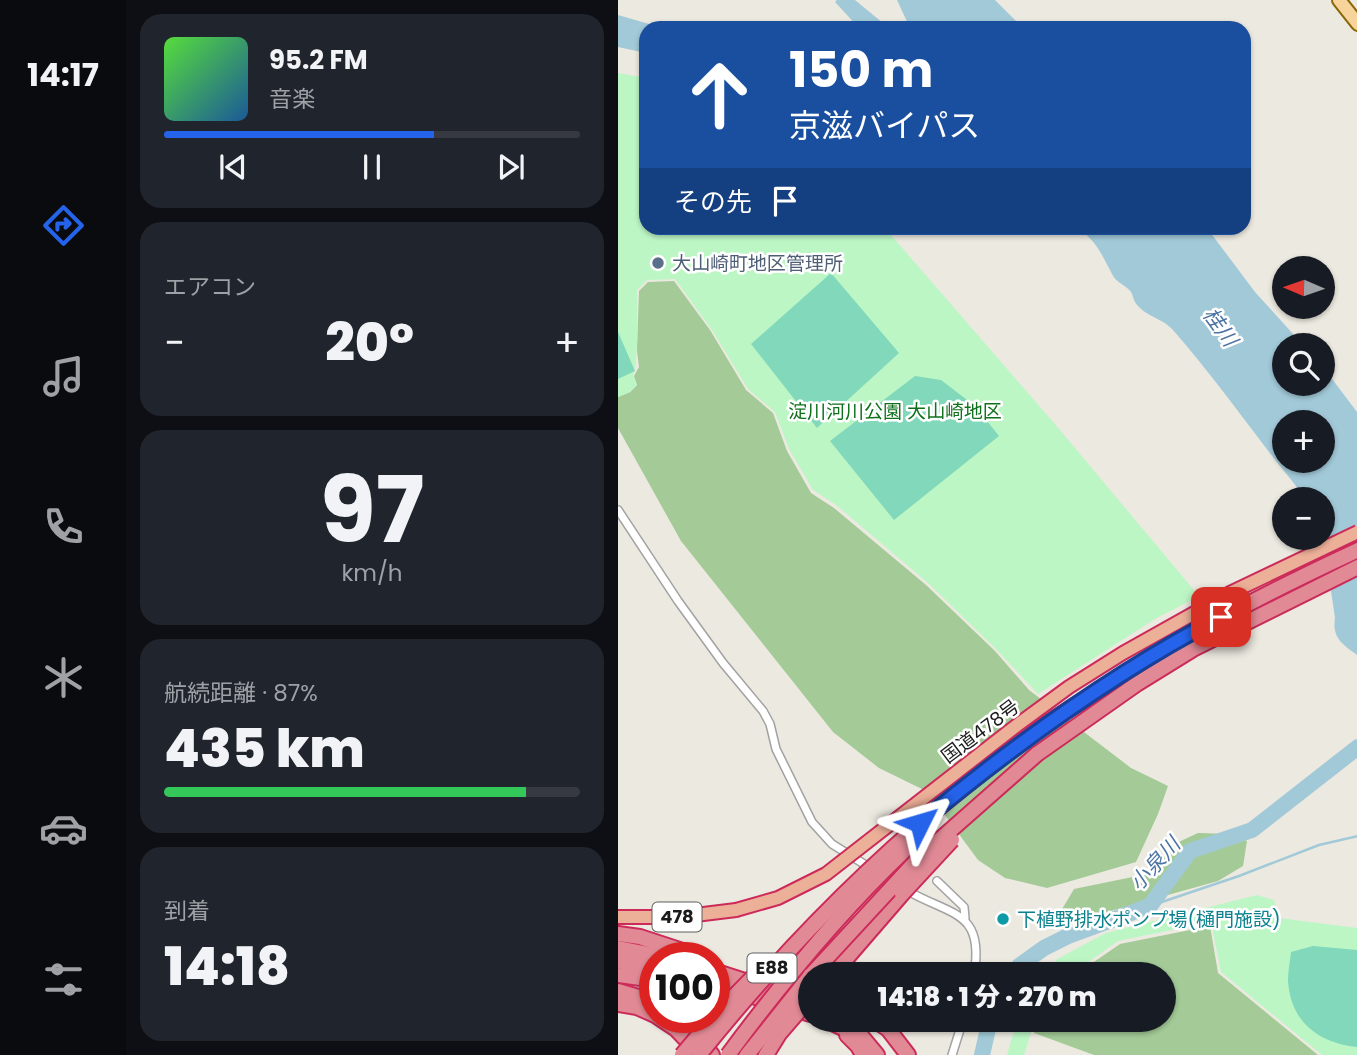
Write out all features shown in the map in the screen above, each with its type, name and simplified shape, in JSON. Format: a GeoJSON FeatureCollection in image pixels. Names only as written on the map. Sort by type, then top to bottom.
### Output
{"type":"FeatureCollection","features":[{"type":"Feature","properties":{"kind":"highway","name":"国道478号"},"geometry":{"type":"LineString","coordinates":[[618,917],[679,917],[736,910],[778,898],[826,874],[1069,687],[1123,653],[1230,593],[1357,532]]}},
{"type":"Feature","properties":{"kind":"highway","name":"E88"},"geometry":{"type":"LineString","coordinates":[[699,1055],[754,987],[885,855],[959,791],[1045,724],[1185,636],[1300,576],[1357,550]]}},
{"type":"Feature","properties":{"kind":"highway","name":"E88"},"geometry":{"type":"LineString","coordinates":[[823,962],[919,858],[1037,754],[1138,683],[1193,649],[1357,567]]}},
{"type":"Feature","properties":{"kind":"highway","name":"E88"},"geometry":{"type":"LineString","coordinates":[[728,1055],[813,946],[895,859],[972,788],[1086,699]]}},
{"type":"Feature","properties":{"kind":"highway"},"geometry":{"type":"LineString","coordinates":[[843,962],[944,848],[1037,754]]}},
{"type":"Feature","properties":{"kind":"highway"},"geometry":{"type":"LineString","coordinates":[[730,1000],[816,922]]}},
{"type":"Feature","properties":{"kind":"highway"},"geometry":{"type":"LineString","coordinates":[[618,934],[655,942]]}},
{"type":"Feature","properties":{"kind":"highway"},"geometry":{"type":"LineString","coordinates":[[618,948],[639,952]]}},
{"type":"Feature","properties":{"kind":"highway"},"geometry":{"type":"LineString","coordinates":[[618,961],[639,965]]}},
{"type":"Feature","properties":{"kind":"highway"},"geometry":{"type":"LineString","coordinates":[[730,969],[747,972],[798,993]]}},
{"type":"Feature","properties":{"kind":"highway"},"geometry":{"type":"LineString","coordinates":[[730,971],[798,994]]}},
{"type":"Feature","properties":{"kind":"highway"},"geometry":{"type":"LineString","coordinates":[[618,975],[639,978]]}},
{"type":"Feature","properties":{"kind":"highway"},"geometry":{"type":"LineString","coordinates":[[730,990],[798,1010]]}},
{"type":"Feature","properties":{"kind":"highway"},"geometry":{"type":"LineString","coordinates":[[618,991],[639,997]]}},
{"type":"Feature","properties":{"kind":"highway","name":"E88"},"geometry":{"type":"LineString","coordinates":[[747,1055],[798,991]]}},
{"type":"Feature","properties":{"kind":"highway"},"geometry":{"type":"LineString","coordinates":[[618,1004],[639,1008]]}},
{"type":"Feature","properties":{"kind":"highway"},"geometry":{"type":"LineString","coordinates":[[766,1055],[798,1012]]}},
{"type":"Feature","properties":{"kind":"highway"},"geometry":{"type":"LineString","coordinates":[[843,1032],[850,1037],[863,1055]]}},
{"type":"Feature","properties":{"kind":"highway"},"geometry":{"type":"LineString","coordinates":[[851,1032],[862,1037],[877,1055]]}},
{"type":"Feature","properties":{"kind":"highway"},"geometry":{"type":"LineString","coordinates":[[867,1032],[887,1055]]}},
{"type":"Feature","properties":{"kind":"highway"},"geometry":{"type":"LineString","coordinates":[[889,1032],[908,1055]]}},
{"type":"Feature","properties":{"kind":"highway"},"geometry":{"type":"LineString","coordinates":[[680,1033],[699,1055]]}},
{"type":"Feature","properties":{"kind":"highway"},"geometry":{"type":"LineString","coordinates":[[695,1033],[712,1055]]}},
{"type":"Feature","properties":{"kind":"highway"},"geometry":{"type":"LineString","coordinates":[[682,1055],[701,1033]]}},
{"type":"Feature","properties":{"kind":"main road"},"geometry":{"type":"LineString","coordinates":[[1339,0],[1357,24]]}},
{"type":"Feature","properties":{"kind":"street"},"geometry":{"type":"LineString","coordinates":[[618,510],[678,601],[763,711],[770,724],[776,749],[812,822],[827,839],[860,863],[903,888],[965,918],[972,928],[974,962]]}},
{"type":"Feature","properties":{"kind":"street"},"geometry":{"type":"LineString","coordinates":[[763,711],[771,716]]}},
{"type":"Feature","properties":{"kind":"street"},"geometry":{"type":"LineString","coordinates":[[937,881],[964,907],[965,918]]}},
{"type":"Feature","properties":{"kind":"street"},"geometry":{"type":"LineString","coordinates":[[952,1055],[959,1032]]}},
{"type":"Feature","properties":{"kind":"green space","name":"淀川河川公園 大山崎地区"},"geometry":{"type":"Polygon","coordinates":[[[618,73],[639,77],[639,235],[891,235],[1199,596],[1155,619],[1038,694],[928,583],[836,505],[813,490],[789,449],[775,412],[748,389],[712,330],[675,279],[647,280],[637,290],[637,348],[633,375],[637,385],[630,392],[618,397],[618,73]]]}},
{"type":"Feature","properties":{"kind":"green space"},"geometry":{"type":"Polygon","coordinates":[[[831,273],[899,353],[817,428],[751,344],[831,273]]]}},
{"type":"Feature","properties":{"kind":"green space"},"geometry":{"type":"Polygon","coordinates":[[[674,281],[710,330],[746,390],[773,413],[787,451],[811,493],[834,508],[926,585],[995,651],[1029,690],[1131,768],[1168,786],[1136,862],[1047,888],[1005,878],[978,860],[928,792],[879,768],[833,732],[681,541],[618,428],[618,397],[630,392],[637,385],[634,376],[639,367],[639,291],[648,282],[674,281]]]}},
{"type":"Feature","properties":{"kind":"green space"},"geometry":{"type":"Polygon","coordinates":[[[618,332],[635,371],[618,379],[618,332]]]}},
{"type":"Feature","properties":{"kind":"green space"},"geometry":{"type":"Polygon","coordinates":[[[915,376],[941,380],[975,406],[999,436],[894,520],[830,441],[915,376]]]}},
{"type":"Feature","properties":{"kind":"green space"},"geometry":{"type":"Polygon","coordinates":[[[1198,833],[1230,834],[1247,841],[1243,866],[1218,881],[1071,922],[1058,916],[1074,889],[1147,874],[1170,846],[1198,833]]]}},
{"type":"Feature","properties":{"kind":"green space"},"geometry":{"type":"Polygon","coordinates":[[[1257,895],[1274,900],[1279,918],[1357,928],[1357,1055],[1322,1055],[1221,972],[1211,922],[1118,941],[1088,962],[1055,962],[1106,933],[1257,895]]]}},
{"type":"Feature","properties":{"kind":"green space"},"geometry":{"type":"Polygon","coordinates":[[[1210,926],[1218,973],[1318,1055],[1094,1055],[1034,1033],[1176,1032],[1176,962],[1094,962],[1120,944],[1210,926]]]}},
{"type":"Feature","properties":{"kind":"green space"},"geometry":{"type":"Polygon","coordinates":[[[1313,946],[1357,950],[1357,1047],[1330,1041],[1319,1035],[1309,1028],[1294,1008],[1288,980],[1291,952],[1313,946]]]}},
{"type":"Feature","properties":{"kind":"green space"},"geometry":{"type":"Polygon","coordinates":[[[1014,1032],[1031,1032],[1024,1055],[1007,1055],[1014,1032]]]}},
{"type":"Feature","properties":{"kind":"water"},"geometry":{"type":"Polygon","coordinates":[[[855,0],[880,21],[853,21],[835,2],[855,0]]]}},
{"type":"Feature","properties":{"kind":"water"},"geometry":{"type":"Polygon","coordinates":[[[897,0],[995,0],[1016,21],[907,21],[897,0]]]}},
{"type":"Feature","properties":{"kind":"water"},"geometry":{"type":"Polygon","coordinates":[[[618,15],[639,21],[639,52],[618,47],[618,15]]]}},
{"type":"Feature","properties":{"kind":"water","name":"桂川"},"geometry":{"type":"Polygon","coordinates":[[[1086,235],[1212,235],[1272,311],[1272,319],[1279,319],[1292,333],[1272,333],[1272,396],[1335,396],[1335,383],[1357,412],[1357,655],[1343,644],[1334,625],[1325,550],[1335,550],[1335,487],[1296,487],[1285,473],[1335,473],[1335,410],[1272,410],[1272,455],[1173,330],[1139,307],[1131,292],[1114,277],[1098,248],[1086,235]]]}},
{"type":"Feature","properties":{"kind":"waterway","name":"小泉川"},"geometry":{"type":"LineString","coordinates":[[1025,962],[1068,936],[1150,906],[1190,851],[1252,830],[1358,747]]}},
{"type":"Feature","properties":{"kind":"waterway"},"geometry":{"type":"LineString","coordinates":[[1150,906],[1319,845],[1358,836]]}},
{"type":"Feature","properties":{"kind":"waterway","name":"小泉川"},"geometry":{"type":"LineString","coordinates":[[982,1055],[987,1032]]}},
{"type":"Feature","properties":{"kind":"place","name":"大山崎町地区管理所"},"geometry":{"type":"Point","coordinates":[658,263]}},
{"type":"Feature","properties":{"kind":"place","name":"下植野排水ポンプ場(樋門施設)"},"geometry":{"type":"Point","coordinates":[1003,919]}},
{"type":"Feature","properties":{"kind":"route"},"geometry":{"type":"LineString","coordinates":[[920,823],[1045,724],[1131,668],[1221,617]]}}]}
